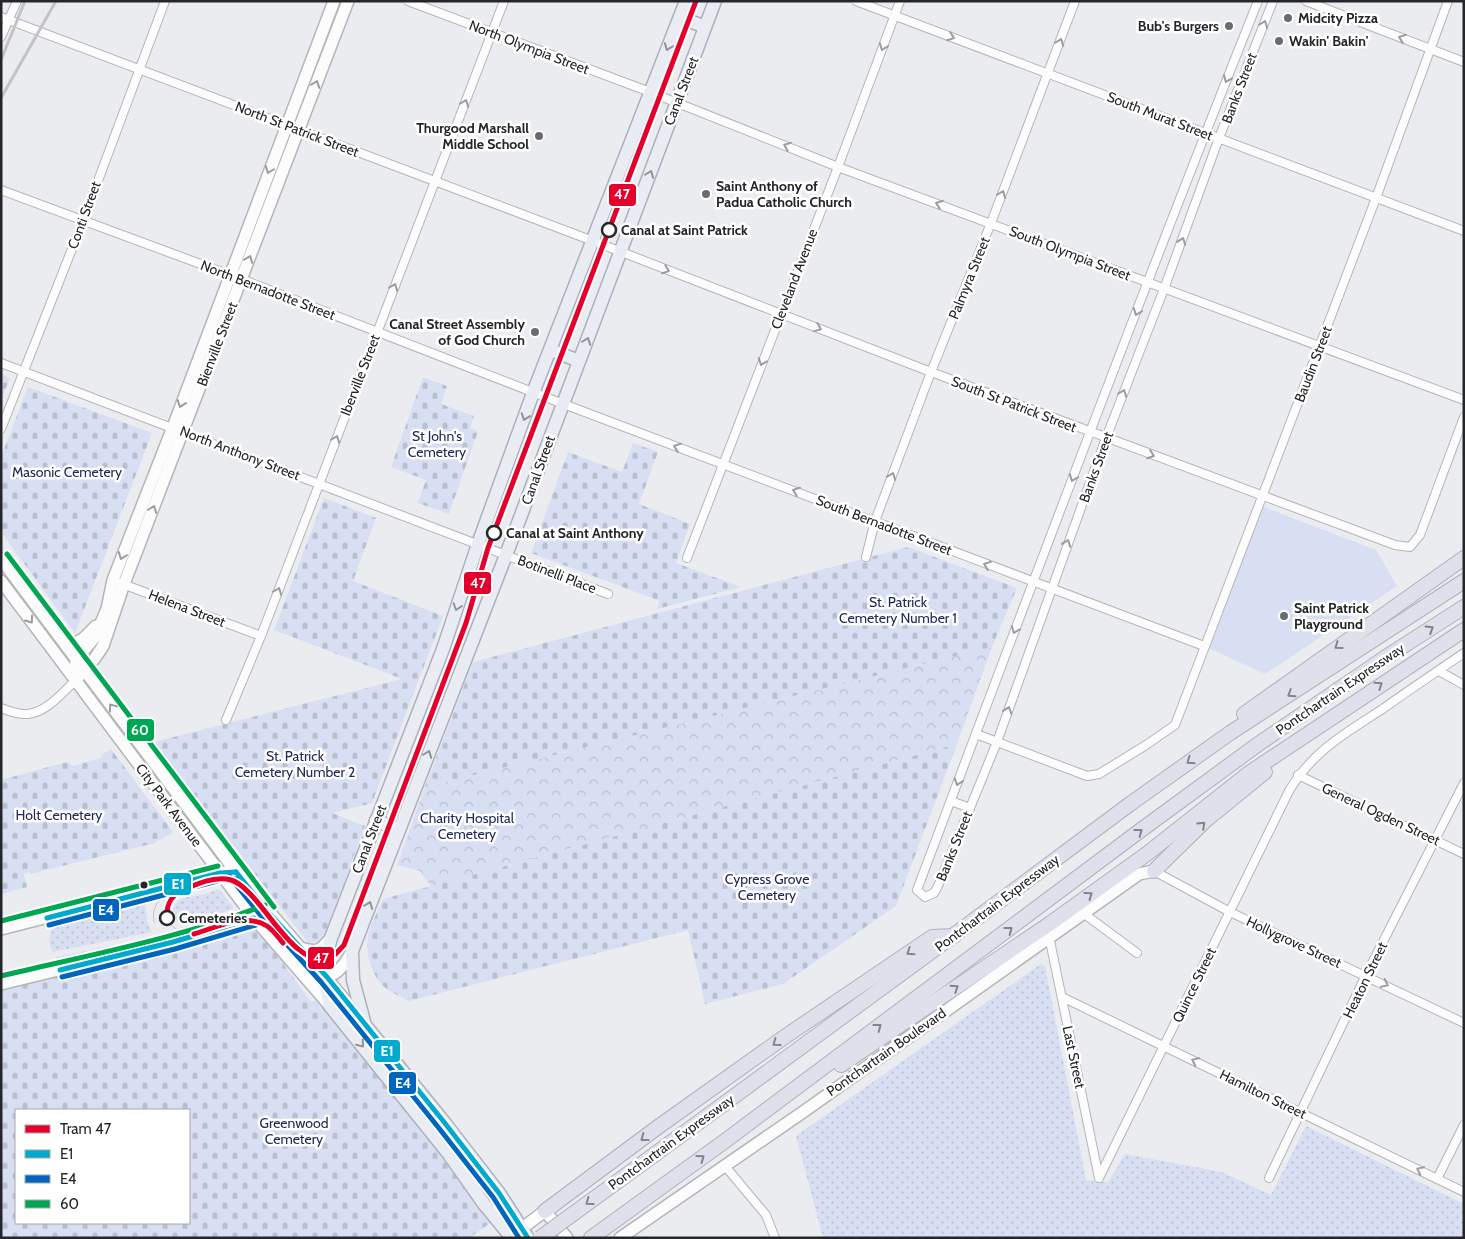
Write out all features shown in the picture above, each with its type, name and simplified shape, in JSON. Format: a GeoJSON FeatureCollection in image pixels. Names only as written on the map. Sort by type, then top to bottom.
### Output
{"type":"FeatureCollection","features":[{"type":"Feature","properties":{"kind":"highway"},"geometry":{"type":"LineString","coordinates":[[1230,733],[1233,722],[1464,558]]}},
{"type":"Feature","properties":{"kind":"highway","name":"Pontchartrain Expressway"},"geometry":{"type":"LineString","coordinates":[[540,1238],[954,936],[1130,804],[1230,733],[1464,581]]}},
{"type":"Feature","properties":{"kind":"highway","name":"Pontchartrain Expressway"},"geometry":{"type":"LineString","coordinates":[[590,1238],[725,1141],[1250,750],[1383,659],[1464,607]]}},
{"type":"Feature","properties":{"kind":"highway"},"geometry":{"type":"LineString","coordinates":[[825,1066],[842,1065],[1148,853],[1249,773],[1464,630]]}},
{"type":"Feature","properties":{"kind":"highway"},"geometry":{"type":"LineString","coordinates":[[1154,871],[1206,820],[1260,776],[1333,721],[1339,712]]}},
{"type":"Feature","properties":{"kind":"highway"},"geometry":{"type":"LineString","coordinates":[[545,1211],[658,1127],[783,1038],[932,937],[954,936]]}},
{"type":"Feature","properties":{"kind":"main road","name":"Canal Street"},"geometry":{"type":"LineString","coordinates":[[330,1006],[324,976],[330,938],[443,649],[478,544],[533,393],[686,1]]}},
{"type":"Feature","properties":{"kind":"main road","name":"Canal Street"},"geometry":{"type":"LineString","coordinates":[[365,1025],[353,980],[352,951],[506,555],[715,1]]}},
{"type":"Feature","properties":{"kind":"main road"},"geometry":{"type":"LineString","coordinates":[[680,17],[705,27]]}},
{"type":"Feature","properties":{"kind":"main road"},"geometry":{"type":"LineString","coordinates":[[551,350],[579,361]]}},
{"type":"Feature","properties":{"kind":"main road"},"geometry":{"type":"LineString","coordinates":[[376,820],[398,830]]}},
{"type":"Feature","properties":{"kind":"main road","name":"City Park Avenue"},"geometry":{"type":"LineString","coordinates":[[330,1006],[448,1153],[484,1204],[516,1236]]}},
{"type":"Feature","properties":{"kind":"main road","name":"City Park Avenue"},"geometry":{"type":"LineString","coordinates":[[365,1025],[499,1193],[516,1236]]}},
{"type":"Feature","properties":{"kind":"street"},"geometry":{"type":"LineString","coordinates":[[1,36],[5,18],[17,1]]}},
{"type":"Feature","properties":{"kind":"street","name":"Conti Street"},"geometry":{"type":"LineString","coordinates":[[1,429],[83,221],[165,1]]}},
{"type":"Feature","properties":{"kind":"street","name":"Bienville Street"},"geometry":{"type":"LineString","coordinates":[[1,708],[26,715],[44,708],[85,671],[103,646],[230,275],[334,1]]}},
{"type":"Feature","properties":{"kind":"street","name":"Bienville Street"},"geometry":{"type":"LineString","coordinates":[[76,660],[95,637],[107,610],[113,580],[241,279],[348,1]]}},
{"type":"Feature","properties":{"kind":"street","name":"North Olympia Street"},"geometry":{"type":"LineString","coordinates":[[408,1],[677,103]]}},
{"type":"Feature","properties":{"kind":"street","name":"Iberville Street"},"geometry":{"type":"LineString","coordinates":[[226,720],[261,636],[504,1]]}},
{"type":"Feature","properties":{"kind":"street","name":"South Murat Street"},"geometry":{"type":"LineString","coordinates":[[856,1],[1464,231]]}},
{"type":"Feature","properties":{"kind":"street","name":"Cleveland Avenue"},"geometry":{"type":"LineString","coordinates":[[687,558],[900,1]]}},
{"type":"Feature","properties":{"kind":"street","name":"Palmyra Street"},"geometry":{"type":"LineString","coordinates":[[866,557],[875,521],[931,372],[991,223],[1075,1]]}},
{"type":"Feature","properties":{"kind":"street","name":"Banks Street"},"geometry":{"type":"LineString","coordinates":[[1258,1],[1205,133],[917,890],[925,897],[934,893],[938,886],[997,742],[1106,438],[1272,1]]}},
{"type":"Feature","properties":{"kind":"street"},"geometry":{"type":"LineString","coordinates":[[1306,1],[1464,62]]}},
{"type":"Feature","properties":{"kind":"street","name":"Baudin Street"},"geometry":{"type":"LineString","coordinates":[[997,742],[1087,776],[1099,774],[1175,726],[1376,198],[1448,1]]}},
{"type":"Feature","properties":{"kind":"street","name":"North St Patrick Street"},"geometry":{"type":"LineString","coordinates":[[5,18],[621,252]]}},
{"type":"Feature","properties":{"kind":"street","name":"South Olympia Street"},"geometry":{"type":"LineString","coordinates":[[677,103],[838,167],[1464,400]]}},
{"type":"Feature","properties":{"kind":"street","name":"North Bernadotte Street"},"geometry":{"type":"LineString","coordinates":[[1,190],[241,279],[562,404]]}},
{"type":"Feature","properties":{"kind":"street","name":"South St Patrick Street"},"geometry":{"type":"LineString","coordinates":[[621,252],[1091,433],[1395,545],[1410,547],[1420,535],[1464,417]]}},
{"type":"Feature","properties":{"kind":"street","name":"North Anthony Street"},"geometry":{"type":"LineString","coordinates":[[1,363],[478,544]]}},
{"type":"Feature","properties":{"kind":"street","name":"South Bernadotte Street"},"geometry":{"type":"LineString","coordinates":[[562,404],[1204,646]]}},
{"type":"Feature","properties":{"kind":"street","name":"Botinelli Place"},"geometry":{"type":"LineString","coordinates":[[478,544],[608,594]]}},
{"type":"Feature","properties":{"kind":"street","name":"City Park Avenue"},"geometry":{"type":"LineString","coordinates":[[1,559],[236,872],[365,1025]]}},
{"type":"Feature","properties":{"kind":"street","name":"City Park Avenue"},"geometry":{"type":"LineString","coordinates":[[1,580],[254,918],[330,1006]]}},
{"type":"Feature","properties":{"kind":"street","name":"Helena Street"},"geometry":{"type":"LineString","coordinates":[[113,580],[261,636]]}},
{"type":"Feature","properties":{"kind":"street","name":"Bienville Street"},"geometry":{"type":"LineString","coordinates":[[67,647],[88,635],[97,626],[107,610]]}},
{"type":"Feature","properties":{"kind":"street","name":"Quince Street"},"geometry":{"type":"LineString","coordinates":[[1099,1178],[1298,775],[1312,759],[1334,741],[1464,653]]}},
{"type":"Feature","properties":{"kind":"street"},"geometry":{"type":"LineString","coordinates":[[75,681],[76,660]]}},
{"type":"Feature","properties":{"kind":"street"},"geometry":{"type":"LineString","coordinates":[[1438,671],[1464,685]]}},
{"type":"Feature","properties":{"kind":"street"},"geometry":{"type":"LineString","coordinates":[[976,734],[997,742]]}},
{"type":"Feature","properties":{"kind":"street","name":"General Ogden Street"},"geometry":{"type":"LineString","coordinates":[[1298,775],[1464,854]]}},
{"type":"Feature","properties":{"kind":"street","name":"Heaton Street"},"geometry":{"type":"LineString","coordinates":[[1269,1178],[1366,975],[1464,783]]}},
{"type":"Feature","properties":{"kind":"street"},"geometry":{"type":"LineString","coordinates":[[951,801],[970,808]]}},
{"type":"Feature","properties":{"kind":"street","name":"Hollygrove Street"},"geometry":{"type":"LineString","coordinates":[[1154,871],[1230,912],[1464,1023]]}},
{"type":"Feature","properties":{"kind":"street","name":"Pontchartrain Boulevard"},"geometry":{"type":"LineString","coordinates":[[620,1238],[1139,874],[1154,871]]}},
{"type":"Feature","properties":{"kind":"street"},"geometry":{"type":"LineString","coordinates":[[1,929],[220,873],[236,872]]}},
{"type":"Feature","properties":{"kind":"street"},"geometry":{"type":"LineString","coordinates":[[1,984],[174,942],[236,924],[268,912]]}},
{"type":"Feature","properties":{"kind":"street"},"geometry":{"type":"LineString","coordinates":[[1084,912],[1137,953]]}},
{"type":"Feature","properties":{"kind":"street","name":"Last Street"},"geometry":{"type":"LineString","coordinates":[[1049,936],[1099,1178]]}},
{"type":"Feature","properties":{"kind":"street"},"geometry":{"type":"LineString","coordinates":[[301,948],[313,952],[321,949],[330,938]]}},
{"type":"Feature","properties":{"kind":"street"},"geometry":{"type":"LineString","coordinates":[[297,967],[324,976],[336,972],[347,961],[352,951]]}},
{"type":"Feature","properties":{"kind":"street","name":"Hamilton Street"},"geometry":{"type":"LineString","coordinates":[[1062,997],[1464,1192]]}},
{"type":"Feature","properties":{"kind":"street"},"geometry":{"type":"LineString","coordinates":[[1437,1179],[1464,1125]]}},
{"type":"Feature","properties":{"kind":"street"},"geometry":{"type":"LineString","coordinates":[[725,1166],[766,1215],[774,1238]]}},
{"type":"Feature","properties":{"kind":"street"},"geometry":{"type":"LineString","coordinates":[[516,1236],[545,1211],[567,1238]]}},
{"type":"Feature","properties":{"kind":"green space"},"geometry":{"type":"Polygon","coordinates":[[[1,374],[10,378],[1,401],[1,374]]]}},
{"type":"Feature","properties":{"kind":"green space","name":"St John's Cemetery"},"geometry":{"type":"Polygon","coordinates":[[[423,377],[447,386],[441,404],[474,416],[470,428],[478,431],[449,514],[418,503],[426,480],[391,467],[423,377]]]}},
{"type":"Feature","properties":{"kind":"green space","name":"Masonic Cemetery"},"geometry":{"type":"Polygon","coordinates":[[[28,387],[152,433],[75,633],[1,532],[1,457],[28,387]]]}},
{"type":"Feature","properties":{"kind":"green space"},"geometry":{"type":"Polygon","coordinates":[[[633,443],[658,452],[639,504],[690,524],[676,563],[741,587],[657,609],[660,601],[531,553],[568,452],[622,472],[633,443]]]}},
{"type":"Feature","properties":{"kind":"green space","name":"St. Patrick Cemetery Number 2"},"geometry":{"type":"Polygon","coordinates":[[[324,498],[376,518],[353,581],[443,616],[372,803],[332,813],[365,826],[322,941],[308,943],[154,742],[402,679],[274,630],[324,498]]]}},
{"type":"Feature","properties":{"kind":"green space","name":"Saint Patrick Playground"},"geometry":{"type":"Polygon","coordinates":[[[1259,505],[1376,550],[1397,586],[1265,674],[1204,646],[1259,505]]]}},
{"type":"Feature","properties":{"kind":"green space","name":"St. Patrick Cemetery Number 1"},"geometry":{"type":"Polygon","coordinates":[[[908,547],[1017,588],[992,647],[425,787],[473,662],[908,547]]]}},
{"type":"Feature","properties":{"kind":"green space","name":"Charity Hospital Cemetery"},"geometry":{"type":"Polygon","coordinates":[[[992,647],[957,744],[431,886],[420,871],[397,865],[425,787],[992,647]]]}},
{"type":"Feature","properties":{"kind":"green space","name":"Cypress Grove Cemetery"},"geometry":{"type":"Polygon","coordinates":[[[957,744],[896,906],[783,984],[705,1004],[688,930],[409,1001],[382,985],[370,964],[367,947],[370,928],[383,899],[957,744]]]}},
{"type":"Feature","properties":{"kind":"green space","name":"Holt Cemetery"},"geometry":{"type":"Polygon","coordinates":[[[111,749],[173,832],[155,843],[24,874],[27,887],[1,894],[1,780],[68,762],[73,766],[101,758],[103,754],[111,749]]]}},
{"type":"Feature","properties":{"kind":"green space"},"geometry":{"type":"Polygon","coordinates":[[[217,889],[220,890],[233,909],[182,925],[177,921],[173,910],[181,899],[205,894],[217,889]]]}},
{"type":"Feature","properties":{"kind":"green space"},"geometry":{"type":"Polygon","coordinates":[[[145,901],[147,922],[152,932],[53,952],[49,938],[57,924],[145,901]]]}},
{"type":"Feature","properties":{"kind":"green space"},"geometry":{"type":"Polygon","coordinates":[[[230,914],[230,916],[183,930],[179,928],[230,914]]]}},
{"type":"Feature","properties":{"kind":"green space","name":"Greenwood Cemetery"},"geometry":{"type":"Polygon","coordinates":[[[254,918],[311,1002],[323,998],[496,1219],[469,1238],[1,1238],[1,984],[254,918]]]}},
{"type":"Feature","properties":{"kind":"green space"},"geometry":{"type":"Polygon","coordinates":[[[153,937],[154,940],[72,960],[67,961],[56,957],[153,937]]]}},
{"type":"Feature","properties":{"kind":"green space"},"geometry":{"type":"Polygon","coordinates":[[[1041,964],[1045,966],[1086,1180],[1108,1183],[1125,1154],[1222,1172],[1271,1195],[1306,1126],[1464,1204],[1464,1238],[823,1238],[796,1136],[1041,964]]]}},
{"type":"Feature","properties":{"kind":"tram line","name":"47"},"geometry":{"type":"LineString","coordinates":[[167,918],[171,900],[181,891],[202,882],[226,879],[242,886],[290,941],[303,953],[316,959],[330,958],[344,945],[466,623],[488,548],[696,1]]}},
{"type":"Feature","properties":{"kind":"tram line"},"geometry":{"type":"LineString","coordinates":[[154,922],[153,915],[157,904],[165,896],[183,889]]}},
{"type":"Feature","properties":{"kind":"tram line"},"geometry":{"type":"LineString","coordinates":[[167,918],[172,926],[178,930],[194,934]]}},
{"type":"Feature","properties":{"kind":"tram line","name":"47"},"geometry":{"type":"LineString","coordinates":[[194,934],[230,922],[249,920],[267,926],[283,943]]}},
{"type":"Feature","properties":{"kind":"railway"},"geometry":{"type":"LineString","coordinates":[[1,60],[25,1]]}},
{"type":"Feature","properties":{"kind":"railway"},"geometry":{"type":"LineString","coordinates":[[1,98],[56,1]]}},
{"type":"Feature","properties":{"kind":"transit line","name":"60"},"geometry":{"type":"LineString","coordinates":[[7,554],[274,907]]}},
{"type":"Feature","properties":{"kind":"transit line","name":"60"},"geometry":{"type":"LineString","coordinates":[[1,921],[218,866]]}},
{"type":"Feature","properties":{"kind":"transit line","name":"E1"},"geometry":{"type":"LineString","coordinates":[[236,872],[268,912],[327,977],[444,1122],[499,1193],[528,1238]]}},
{"type":"Feature","properties":{"kind":"transit line","name":"E1"},"geometry":{"type":"LineString","coordinates":[[47,918],[220,873],[236,872]]}},
{"type":"Feature","properties":{"kind":"transit line","name":"E4"},"geometry":{"type":"LineString","coordinates":[[230,877],[262,917],[321,982],[438,1127],[493,1197],[519,1238]]}},
{"type":"Feature","properties":{"kind":"transit line","name":"E4"},"geometry":{"type":"LineString","coordinates":[[49,925],[221,880],[236,879]]}},
{"type":"Feature","properties":{"kind":"transit line","name":"60"},"geometry":{"type":"LineString","coordinates":[[1,976],[168,936],[233,917],[265,905]]}},
{"type":"Feature","properties":{"kind":"transit line","name":"E1"},"geometry":{"type":"LineString","coordinates":[[60,970],[173,942],[254,918]]}},
{"type":"Feature","properties":{"kind":"transit line","name":"E4"},"geometry":{"type":"LineString","coordinates":[[62,977],[175,949],[256,925]]}},
{"type":"Feature","properties":{"kind":"place","name":"Midcity Pizza"},"geometry":{"type":"Point","coordinates":[1288,18]}},
{"type":"Feature","properties":{"kind":"place","name":"Bub's Burgers"},"geometry":{"type":"Point","coordinates":[1229,26]}},
{"type":"Feature","properties":{"kind":"place","name":"Wakin' Bakin'"},"geometry":{"type":"Point","coordinates":[1279,41]}},
{"type":"Feature","properties":{"kind":"place","name":"Thurgood Marshall Middle School"},"geometry":{"type":"Point","coordinates":[539,136]}},
{"type":"Feature","properties":{"kind":"place","name":"Saint Anthony of Padua Catholic Church"},"geometry":{"type":"Point","coordinates":[706,194]}},
{"type":"Feature","properties":{"kind":"place","name":"Canal at Saint Patrick"},"geometry":{"type":"Point","coordinates":[609,230]}},
{"type":"Feature","properties":{"kind":"place","name":"Canal Street Assembly of God Church"},"geometry":{"type":"Point","coordinates":[535,332]}},
{"type":"Feature","properties":{"kind":"place","name":"Canal at Saint Anthony"},"geometry":{"type":"Point","coordinates":[494,533]}},
{"type":"Feature","properties":{"kind":"place","name":"Saint Patrick Playground"},"geometry":{"type":"Point","coordinates":[1284,616]}},
{"type":"Feature","properties":{"kind":"place","name":"Cemeteries"},"geometry":{"type":"Point","coordinates":[167,918]}}]}
